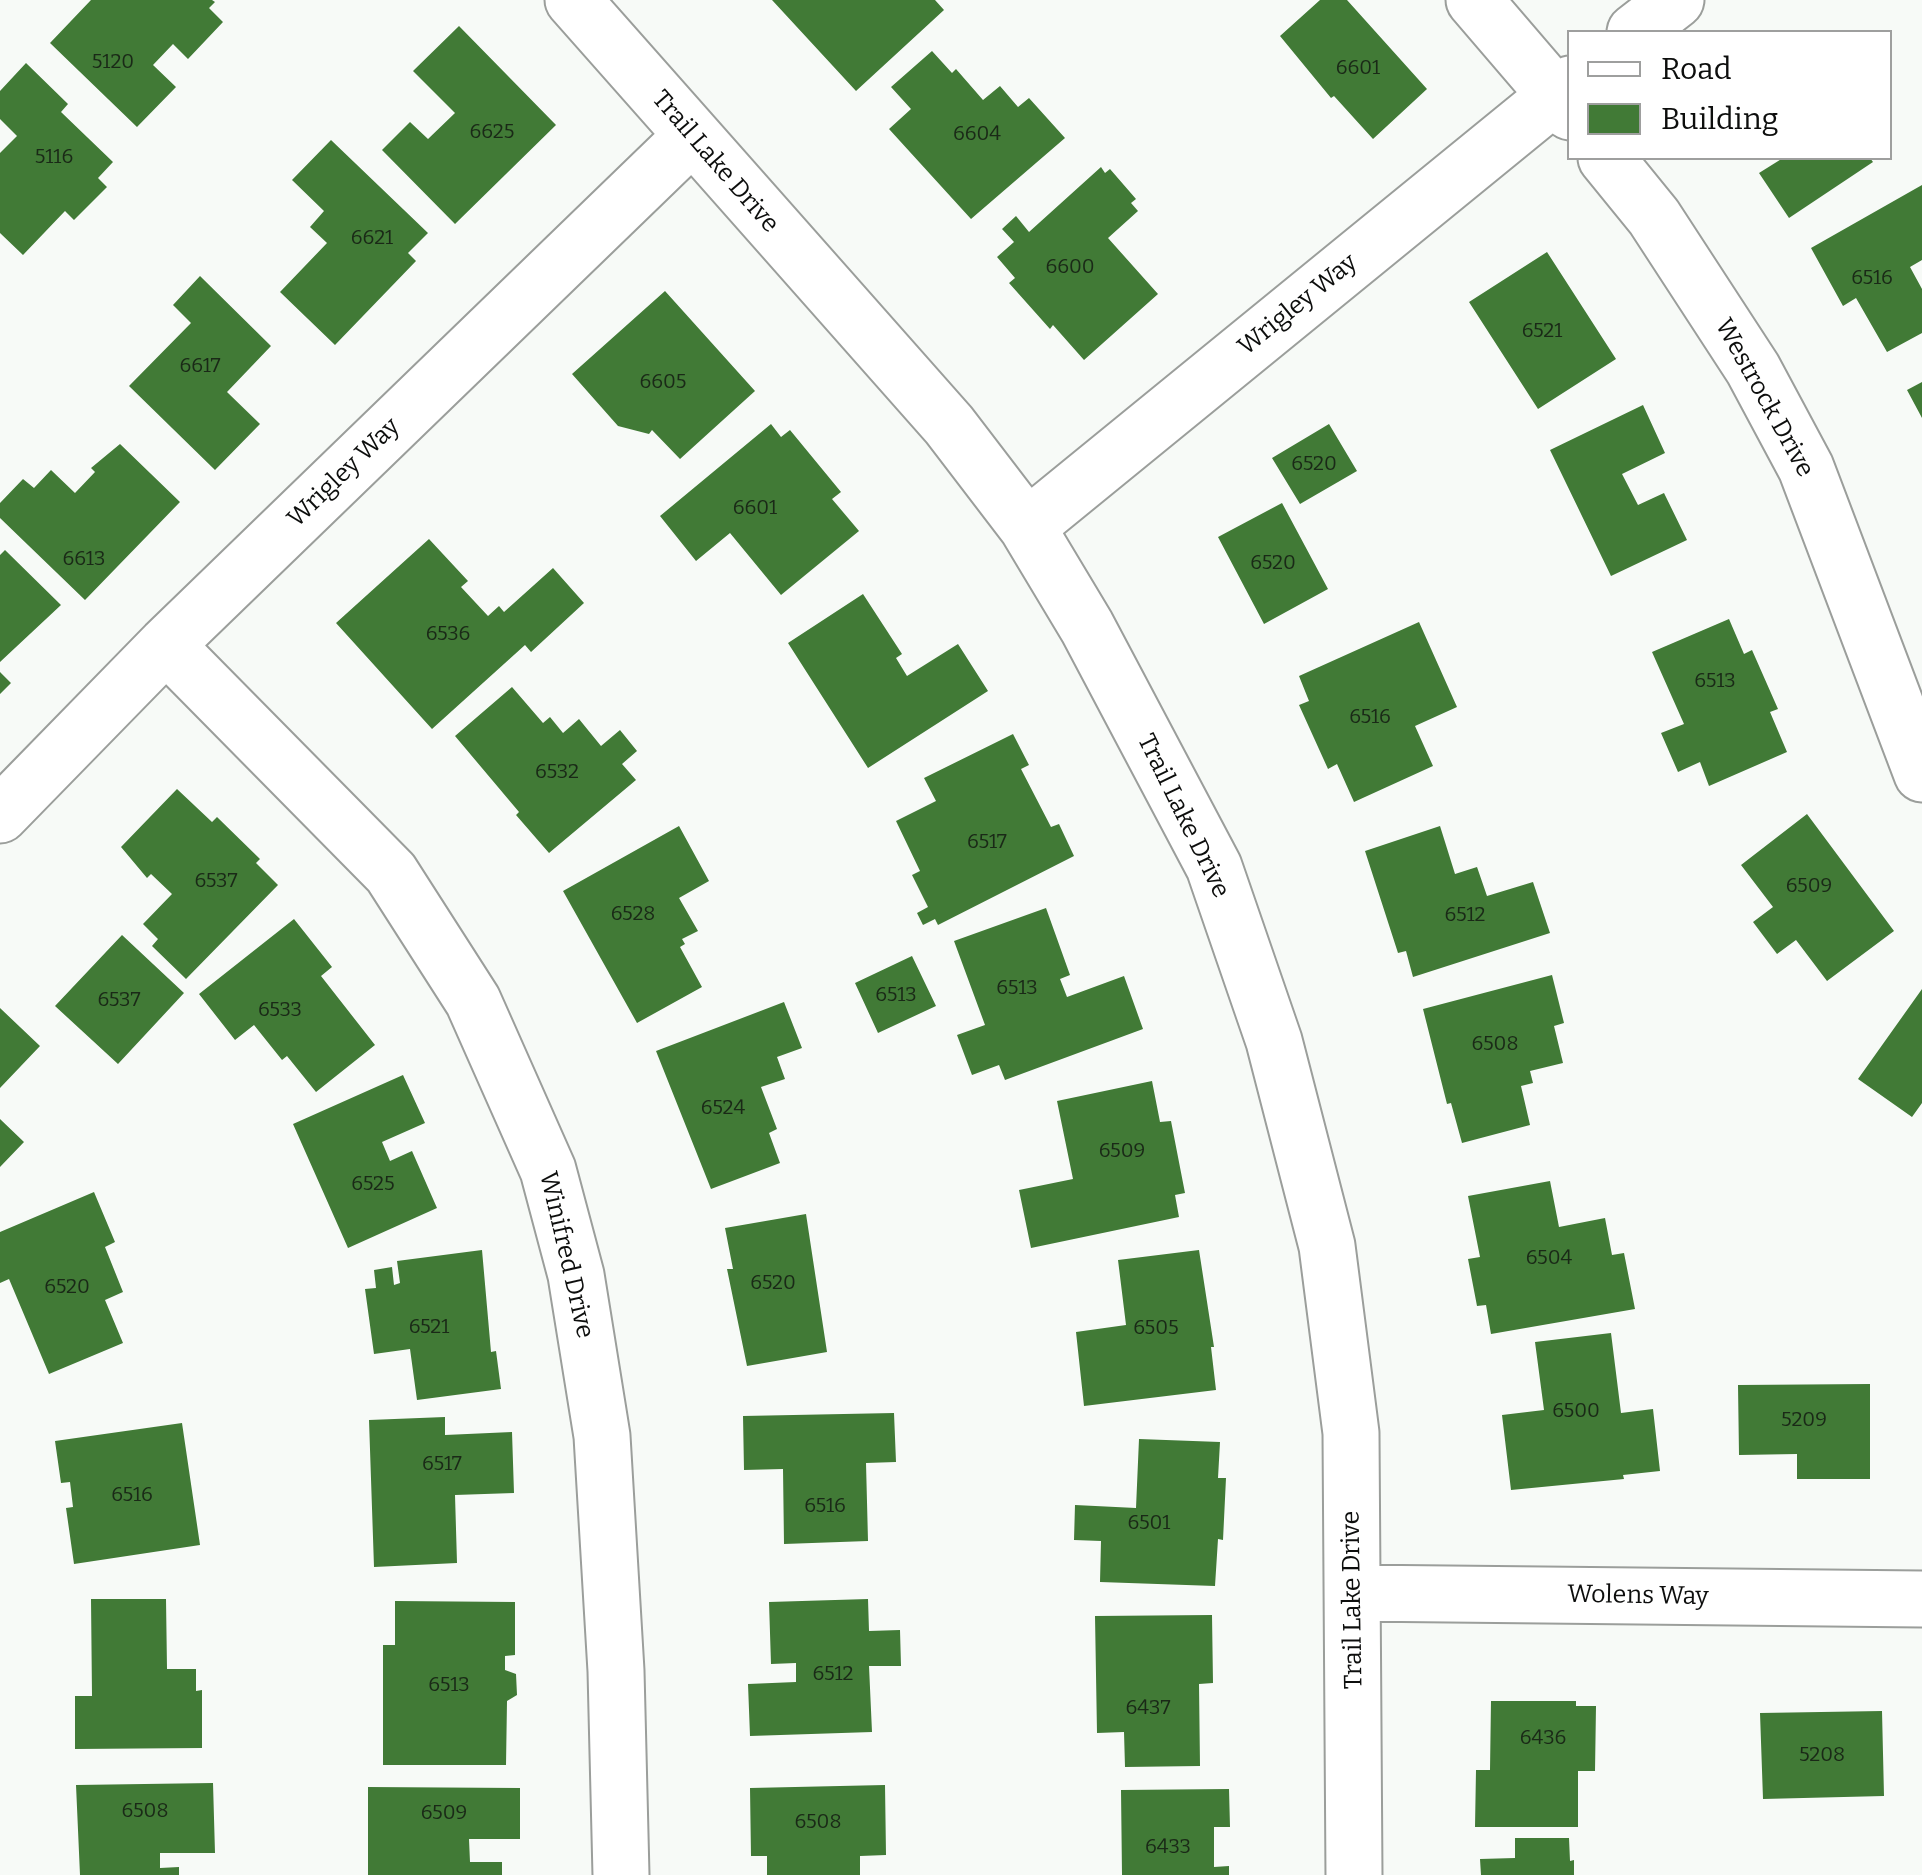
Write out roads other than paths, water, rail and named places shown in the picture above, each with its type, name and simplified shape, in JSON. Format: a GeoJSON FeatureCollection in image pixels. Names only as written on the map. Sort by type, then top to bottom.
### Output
{"type":"FeatureCollection","features":[{"type":"Feature","properties":{"kind":"street","name":"Trail Lake Drive"},"geometry":{"type":"LineString","coordinates":[[573,0],[949,425],[1026,527],[1088,627],[1214,867],[1274,1041],[1327,1246],[1351,1434],[1354,1875]]}},
{"type":"Feature","properties":{"kind":"street"},"geometry":{"type":"LineString","coordinates":[[1474,0],[1565,97]]}},
{"type":"Feature","properties":{"kind":"street"},"geometry":{"type":"LineString","coordinates":[[1638,30],[1676,0]]}},
{"type":"Feature","properties":{"kind":"street","name":"Wrigley Way"},"geometry":{"type":"LineString","coordinates":[[1026,527],[1565,97]]}},
{"type":"Feature","properties":{"kind":"street","name":"Wrigley Way"},"geometry":{"type":"LineString","coordinates":[[0,815],[166,645],[692,136]]}},
{"type":"Feature","properties":{"kind":"street","name":"Westrock Drive"},"geometry":{"type":"LineString","coordinates":[[1608,160],[1654,216],[1753,369],[1806,468],[1922,774]]}},
{"type":"Feature","properties":{"kind":"street","name":"Winifred Drive"},"geometry":{"type":"LineString","coordinates":[[166,645],[391,873],[473,1001],[548,1170],[576,1275],[602,1436],[616,1671],[621,1875]]}},
{"type":"Feature","properties":{"kind":"street","name":"Wolens Way"},"geometry":{"type":"LineString","coordinates":[[1354,1593],[1922,1599]]}}]}
